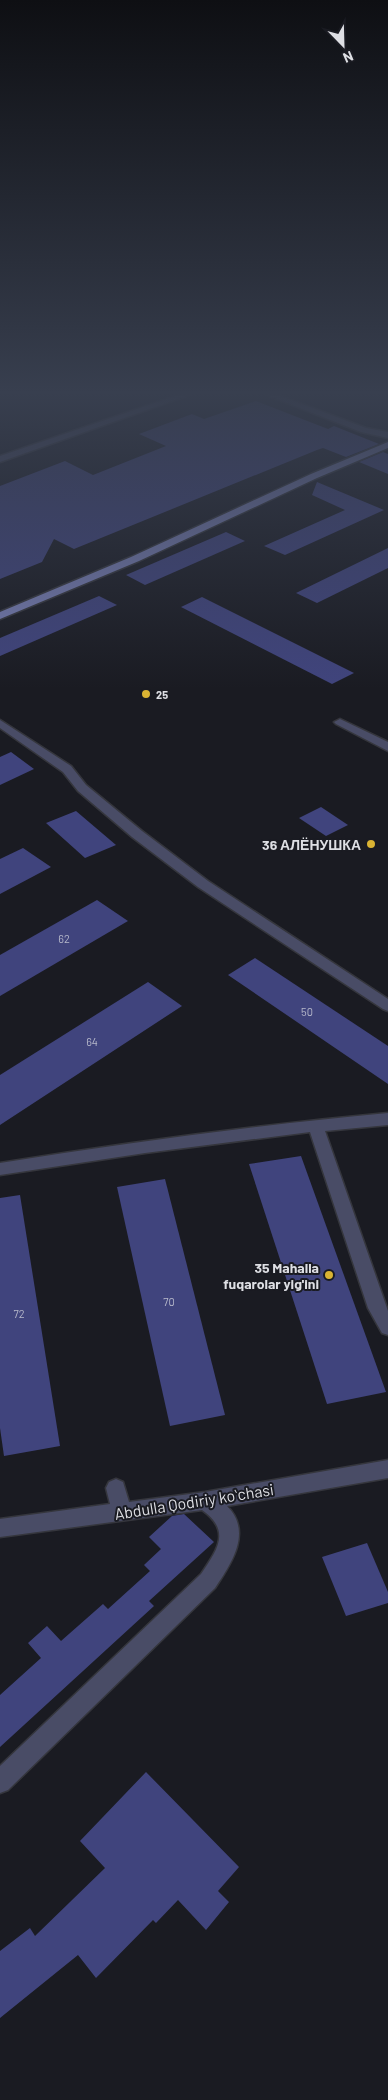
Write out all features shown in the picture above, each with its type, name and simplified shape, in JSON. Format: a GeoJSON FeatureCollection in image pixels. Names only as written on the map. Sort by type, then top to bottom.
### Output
{"type":"FeatureCollection","features":[{"type":"Feature","properties":{"kind":"main road"},"geometry":{"type":"LineString","coordinates":[[0,616],[135,559],[277,493]]}},
{"type":"Feature","properties":{"kind":"street"},"geometry":{"type":"LineString","coordinates":[[340,722],[388,747]]}},
{"type":"Feature","properties":{"kind":"street"},"geometry":{"type":"LineString","coordinates":[[0,724],[67,769],[89,794],[137,834],[203,884],[388,1006]]}},
{"type":"Feature","properties":{"kind":"street"},"geometry":{"type":"LineString","coordinates":[[0,1169],[80,1156],[388,1120]]}},
{"type":"Feature","properties":{"kind":"street"},"geometry":{"type":"LineString","coordinates":[[316,1127],[377,1308],[388,1328]]}},
{"type":"Feature","properties":{"kind":"street","name":"Abdulla Qodiriy koʻchasi"},"geometry":{"type":"LineString","coordinates":[[0,1528],[205,1501],[388,1469]]}},
{"type":"Feature","properties":{"kind":"street"},"geometry":{"type":"LineString","coordinates":[[116,1488],[122,1512]]}},
{"type":"Feature","properties":{"kind":"street"},"geometry":{"type":"LineString","coordinates":[[0,1782],[208,1581],[229,1546],[229,1532],[224,1516],[205,1501]]}},
{"type":"Feature","properties":{"kind":"building"},"geometry":{"type":"Polygon","coordinates":[[[0,493],[211,493],[74,549],[54,539],[42,562],[0,579],[0,493]]]}},
{"type":"Feature","properties":{"kind":"building"},"geometry":{"type":"Polygon","coordinates":[[[313,493],[343,493],[384,510],[285,555],[264,546],[345,510],[312,495],[313,493]]]}},
{"type":"Feature","properties":{"kind":"building"},"geometry":{"type":"Polygon","coordinates":[[[226,532],[245,541],[145,585],[126,575],[226,532]]]}},
{"type":"Feature","properties":{"kind":"building"},"geometry":{"type":"Polygon","coordinates":[[[388,548],[388,568],[317,603],[296,593],[388,548]]]}},
{"type":"Feature","properties":{"kind":"building"},"geometry":{"type":"Polygon","coordinates":[[[99,596],[117,605],[0,656],[0,638],[99,596]]]}},
{"type":"Feature","properties":{"kind":"building"},"geometry":{"type":"Polygon","coordinates":[[[202,597],[354,673],[332,684],[181,607],[202,597]]]}},
{"type":"Feature","properties":{"kind":"building"},"geometry":{"type":"Polygon","coordinates":[[[11,752],[34,769],[0,785],[0,757],[11,752]]]}},
{"type":"Feature","properties":{"kind":"building"},"geometry":{"type":"Polygon","coordinates":[[[321,807],[348,825],[326,836],[299,818],[321,807]]]}},
{"type":"Feature","properties":{"kind":"building"},"geometry":{"type":"Polygon","coordinates":[[[76,811],[116,845],[85,858],[46,823],[76,811]]]}},
{"type":"Feature","properties":{"kind":"building"},"geometry":{"type":"Polygon","coordinates":[[[23,848],[51,867],[0,894],[0,859],[23,848]]]}},
{"type":"Feature","properties":{"kind":"building"},"geometry":{"type":"Polygon","coordinates":[[[97,900],[128,921],[0,996],[0,955],[97,900]]]}},
{"type":"Feature","properties":{"kind":"building"},"geometry":{"type":"Polygon","coordinates":[[[255,958],[388,1046],[388,1084],[228,975],[255,958]]]}},
{"type":"Feature","properties":{"kind":"building"},"geometry":{"type":"Polygon","coordinates":[[[148,982],[182,1006],[0,1125],[0,1075],[148,982]]]}},
{"type":"Feature","properties":{"kind":"building"},"geometry":{"type":"Polygon","coordinates":[[[301,1156],[386,1392],[327,1404],[249,1164],[301,1156]]]}},
{"type":"Feature","properties":{"kind":"building"},"geometry":{"type":"Polygon","coordinates":[[[165,1179],[225,1415],[170,1426],[117,1187],[165,1179]]]}},
{"type":"Feature","properties":{"kind":"building"},"geometry":{"type":"Polygon","coordinates":[[[20,1195],[60,1446],[4,1456],[0,1428],[0,1198],[20,1195]]]}},
{"type":"Feature","properties":{"kind":"building"},"geometry":{"type":"Polygon","coordinates":[[[184,1514],[214,1542],[149,1601],[154,1606],[0,1747],[0,1695],[41,1658],[28,1643],[47,1626],[61,1641],[103,1604],[108,1609],[150,1571],[144,1565],[161,1549],[149,1537],[172,1516],[184,1514]]]}},
{"type":"Feature","properties":{"kind":"building"},"geometry":{"type":"Polygon","coordinates":[[[367,1543],[388,1592],[388,1603],[346,1616],[322,1557],[367,1543]]]}},
{"type":"Feature","properties":{"kind":"building"},"geometry":{"type":"Polygon","coordinates":[[[146,1772],[239,1867],[218,1891],[229,1902],[206,1930],[178,1900],[156,1923],[153,1920],[96,1978],[78,1955],[0,2018],[0,1951],[30,1928],[35,1936],[105,1868],[80,1841],[146,1772]]]}},
{"type":"Feature","properties":{"kind":"place","name":"25"},"geometry":{"type":"Point","coordinates":[146,694]}},
{"type":"Feature","properties":{"kind":"place","name":"36 АЛЁНУШКА"},"geometry":{"type":"Point","coordinates":[371,844]}},
{"type":"Feature","properties":{"kind":"place","name":"35 Mahalla fuqarolar yig'ini"},"geometry":{"type":"Point","coordinates":[329,1275]}}]}
